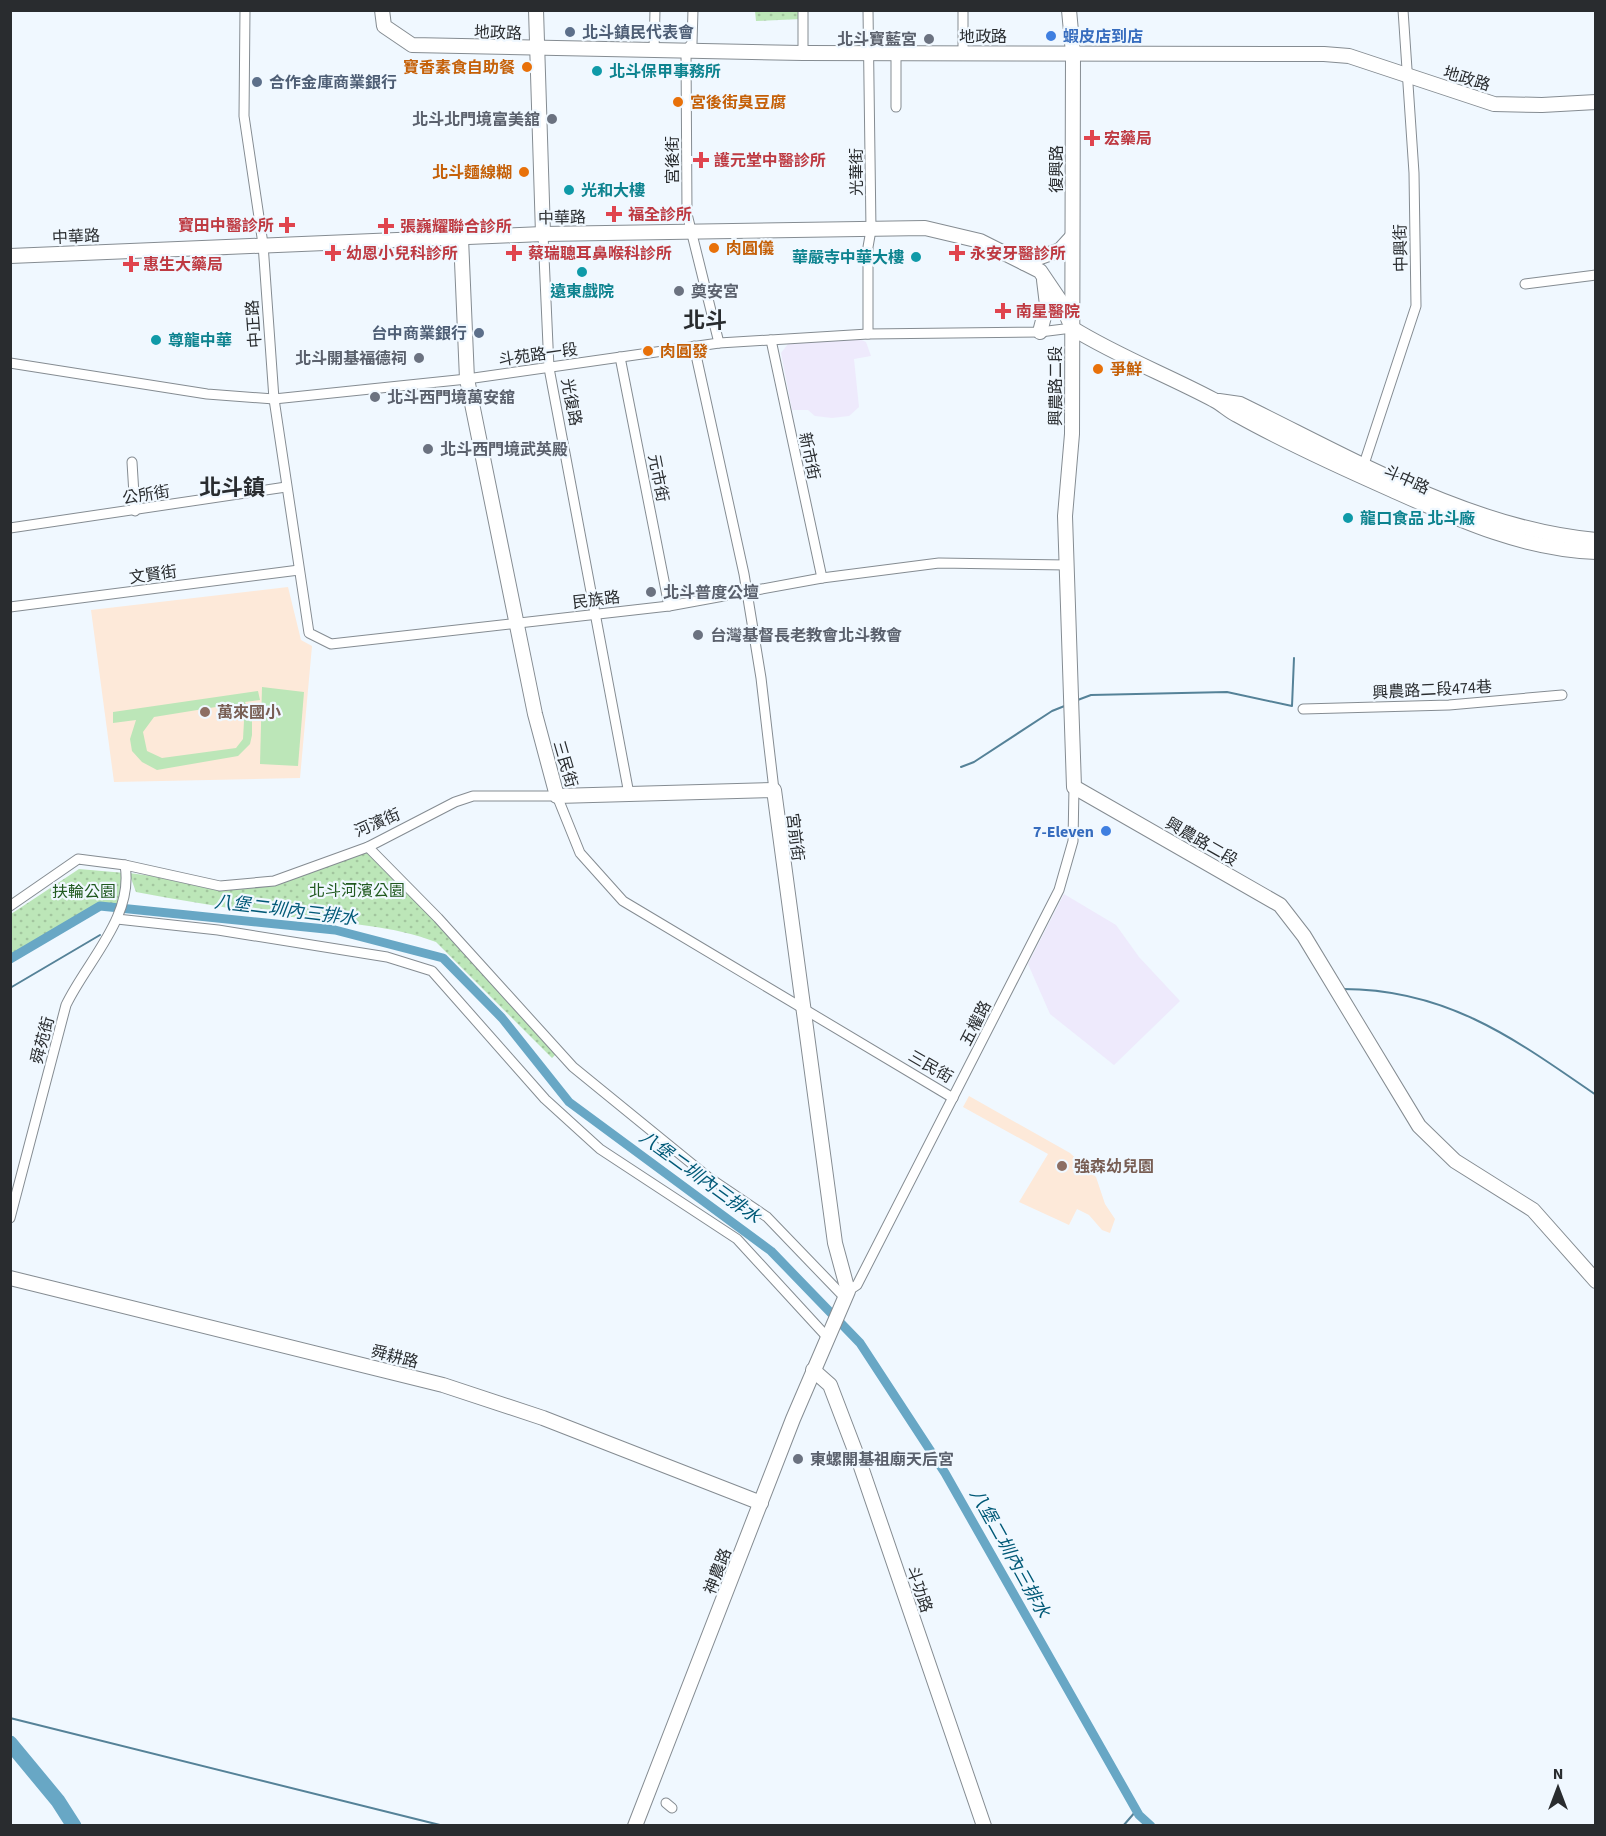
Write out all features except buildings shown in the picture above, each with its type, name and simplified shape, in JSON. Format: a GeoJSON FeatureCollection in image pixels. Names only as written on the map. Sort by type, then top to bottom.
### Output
{"type":"FeatureCollection","features":[{"type":"Feature","properties":{"kind":"street","name":"中正路"},"geometry":{"type":"LineString","coordinates":[[244,10],[244,116],[263,244],[274,399],[309,633]]}},
{"type":"Feature","properties":{"kind":"street","name":"地政路"},"geometry":{"type":"LineString","coordinates":[[382,10],[384,26],[412,45],[537,50],[1324,54],[1349,56],[1406,77],[1494,104],[1542,105],[1596,102]]}},
{"type":"Feature","properties":{"kind":"street","name":"光復路"},"geometry":{"type":"LineString","coordinates":[[536,10],[549,368],[629,794]]}},
{"type":"Feature","properties":{"kind":"street"},"geometry":{"type":"LineString","coordinates":[[654,51],[655,10]]}},
{"type":"Feature","properties":{"kind":"street","name":"宮後街"},"geometry":{"type":"LineString","coordinates":[[693,10],[692,43],[686,51],[687,214],[718,342]]}},
{"type":"Feature","properties":{"kind":"street"},"geometry":{"type":"LineString","coordinates":[[803,10],[803,52]]}},
{"type":"Feature","properties":{"kind":"street","name":"光華街"},"geometry":{"type":"LineString","coordinates":[[868,10],[871,230],[868,247],[868,334]]}},
{"type":"Feature","properties":{"kind":"street"},"geometry":{"type":"LineString","coordinates":[[963,10],[963,52]]}},
{"type":"Feature","properties":{"kind":"street","name":"復興路"},"geometry":{"type":"LineString","coordinates":[[1069,10],[1073,53],[1072,328]]}},
{"type":"Feature","properties":{"kind":"street","name":"中興街"},"geometry":{"type":"LineString","coordinates":[[1362,470],[1416,306],[1414,173],[1402,10]]}},
{"type":"Feature","properties":{"kind":"street"},"geometry":{"type":"LineString","coordinates":[[896,52],[896,107]]}},
{"type":"Feature","properties":{"kind":"street","name":"中華路"},"geometry":{"type":"LineString","coordinates":[[10,256],[543,234],[925,228],[980,241],[1044,275],[1061,302],[1072,328]]}},
{"type":"Feature","properties":{"kind":"street","name":"三民街"},"geometry":{"type":"LineString","coordinates":[[461,238],[467,379],[535,714],[557,796],[580,853],[623,901],[802,1010],[953,1098]]}},
{"type":"Feature","properties":{"kind":"street"},"geometry":{"type":"LineString","coordinates":[[1024,263],[1060,250],[1071,238]]}},
{"type":"Feature","properties":{"kind":"street"},"geometry":{"type":"LineString","coordinates":[[1040,332],[1047,305],[1044,275]]}},
{"type":"Feature","properties":{"kind":"street"},"geometry":{"type":"LineString","coordinates":[[1525,284],[1596,275]]}},
{"type":"Feature","properties":{"kind":"street","name":"斗中路"},"geometry":{"type":"LineString","coordinates":[[1072,328],[1103,347],[1216,401],[1234,414],[1277,437],[1474,512],[1535,531],[1596,540]]}},
{"type":"Feature","properties":{"kind":"street","name":"斗苑路一段"},"geometry":{"type":"LineString","coordinates":[[10,363],[207,394],[274,399],[467,379],[718,342],[868,334],[1040,332],[1072,328]]}},
{"type":"Feature","properties":{"kind":"street","name":"興農路二段"},"geometry":{"type":"LineString","coordinates":[[1072,328],[1072,434],[1065,507],[1074,787],[1280,905],[1304,936],[1419,1126],[1455,1161],[1533,1210],[1596,1281]]}},
{"type":"Feature","properties":{"kind":"street","name":"新市街"},"geometry":{"type":"LineString","coordinates":[[771,340],[822,578]]}},
{"type":"Feature","properties":{"kind":"street","name":"宮前街"},"geometry":{"type":"LineString","coordinates":[[694,346],[747,593],[761,678],[802,1010],[835,1243],[845,1297]]}},
{"type":"Feature","properties":{"kind":"street","name":"元市街"},"geometry":{"type":"LineString","coordinates":[[620,357],[669,606]]}},
{"type":"Feature","properties":{"kind":"street"},"geometry":{"type":"LineString","coordinates":[[132,462],[135,511]]}},
{"type":"Feature","properties":{"kind":"street","name":"斗中路"},"geometry":{"type":"LineString","coordinates":[[1362,470],[1496,535],[1537,545],[1596,552]]}},
{"type":"Feature","properties":{"kind":"street","name":"公所街"},"geometry":{"type":"LineString","coordinates":[[10,528],[286,487]]}},
{"type":"Feature","properties":{"kind":"street","name":"民族路"},"geometry":{"type":"LineString","coordinates":[[309,633],[331,644],[596,615],[669,606],[822,578],[939,563],[1067,565]]}},
{"type":"Feature","properties":{"kind":"street","name":"文賢街"},"geometry":{"type":"LineString","coordinates":[[10,607],[299,570]]}},
{"type":"Feature","properties":{"kind":"street","name":"興農路二段474巷"},"geometry":{"type":"LineString","coordinates":[[1303,709],[1449,705],[1562,695]]}},
{"type":"Feature","properties":{"kind":"street","name":"五權路"},"geometry":{"type":"LineString","coordinates":[[845,1297],[857,1285],[1059,890],[1073,841],[1074,787]]}},
{"type":"Feature","properties":{"kind":"street","name":"河濱街"},"geometry":{"type":"LineString","coordinates":[[10,906],[78,859],[126,865],[220,886],[274,881],[368,846],[455,802],[472,796],[774,790]]}},
{"type":"Feature","properties":{"kind":"street"},"geometry":{"type":"LineString","coordinates":[[117,919],[218,930],[387,957],[432,971],[545,1099],[600,1149],[737,1239],[829,1334],[845,1297],[767,1217],[708,1177],[573,1067],[438,918],[368,846]]}},
{"type":"Feature","properties":{"kind":"street","name":"舜苑街"},"geometry":{"type":"LineString","coordinates":[[10,1218],[66,1005],[77,982],[117,919],[128,880],[126,865]]}},
{"type":"Feature","properties":{"kind":"street","name":"舜耕路"},"geometry":{"type":"LineString","coordinates":[[10,1278],[443,1385],[543,1418],[761,1503]]}},
{"type":"Feature","properties":{"kind":"street","name":"神農路"},"geometry":{"type":"LineString","coordinates":[[635,1826],[829,1334]]}},
{"type":"Feature","properties":{"kind":"street","name":"斗功路"},"geometry":{"type":"LineString","coordinates":[[813,1370],[830,1385],[859,1461],[984,1826]]}},
{"type":"Feature","properties":{"kind":"shaded area"},"geometry":{"type":"Polygon","coordinates":[[[857,338],[866,342],[871,356],[854,359],[859,407],[849,416],[832,418],[815,416],[808,410],[792,410],[781,353],[788,344],[857,338]]]}},
{"type":"Feature","properties":{"kind":"shaded area","name":"萬來國小"},"geometry":{"type":"Polygon","coordinates":[[[288,587],[301,640],[312,646],[300,778],[114,782],[91,610],[288,587]]]}},
{"type":"Feature","properties":{"kind":"shaded area"},"geometry":{"type":"Polygon","coordinates":[[[1064,894],[1116,925],[1139,957],[1180,1001],[1114,1065],[1050,1014],[1028,964],[1064,894]]]}},
{"type":"Feature","properties":{"kind":"shaded area","name":"強森幼兒園"},"geometry":{"type":"Polygon","coordinates":[[[969,1096],[1070,1153],[1096,1177],[1105,1204],[1115,1219],[1110,1233],[1102,1230],[1089,1215],[1077,1209],[1069,1225],[1019,1202],[1048,1154],[963,1107],[969,1096]]]}},
{"type":"Feature","properties":{"kind":"green space"},"geometry":{"type":"Polygon","coordinates":[[[755,11],[801,11],[802,19],[756,21],[755,11]]]}},
{"type":"Feature","properties":{"kind":"green space"},"geometry":{"type":"Polygon","coordinates":[[[262,687],[304,692],[298,766],[260,764],[262,687]]]}},
{"type":"Feature","properties":{"kind":"green space"},"geometry":{"type":"Polygon","coordinates":[[[258,691],[260,700],[245,702],[252,721],[252,735],[250,744],[238,756],[157,770],[142,762],[132,751],[130,739],[136,720],[113,723],[113,712],[258,691]],[[222,706],[154,717],[143,732],[147,751],[162,758],[236,748],[243,739],[244,721],[235,711],[222,706]]]}},
{"type":"Feature","properties":{"kind":"green space","name":"北斗河濱公園"},"geometry":{"type":"Polygon","coordinates":[[[365,851],[462,944],[557,1053],[552,1058],[436,942],[386,929],[197,903],[136,892],[129,873],[216,890],[275,883],[365,851]]]}},
{"type":"Feature","properties":{"kind":"green space","name":"扶輪公園"},"geometry":{"type":"Polygon","coordinates":[[[79,869],[125,873],[121,908],[100,906],[11,959],[11,914],[79,869]]]}},
{"type":"Feature","properties":{"kind":"waterway"},"geometry":{"type":"LineString","coordinates":[[1075,701],[1091,695],[1227,692],[1292,706],[1294,658]]}},
{"type":"Feature","properties":{"kind":"waterway"},"geometry":{"type":"LineString","coordinates":[[961,767],[974,762],[1052,711],[1067,705]]}},
{"type":"Feature","properties":{"kind":"waterway","name":"八堡二圳內三排水"},"geometry":{"type":"LineString","coordinates":[[10,959],[100,906],[335,930],[443,958],[502,1018],[569,1102],[771,1251],[860,1343],[945,1473],[1139,1815],[1151,1826]]}},
{"type":"Feature","properties":{"kind":"waterway"},"geometry":{"type":"LineString","coordinates":[[10,988],[100,935]]}},
{"type":"Feature","properties":{"kind":"waterway"},"geometry":{"type":"LineString","coordinates":[[1343,989],[1380,991],[1415,998],[1447,1008],[1508,1037],[1596,1095]]}},
{"type":"Feature","properties":{"kind":"waterway"},"geometry":{"type":"LineString","coordinates":[[10,1718],[444,1826]]}},
{"type":"Feature","properties":{"kind":"waterway"},"geometry":{"type":"LineString","coordinates":[[10,1743],[58,1801],[74,1826]]}},
{"type":"Feature","properties":{"kind":"waterway"},"geometry":{"type":"LineString","coordinates":[[1123,1826],[1136,1811]]}},
{"type":"Feature","properties":{"kind":"place","name":"北斗鎮民代表會"},"geometry":{"type":"Point","coordinates":[570,32]}},
{"type":"Feature","properties":{"kind":"place","name":"蝦皮店到店"},"geometry":{"type":"Point","coordinates":[1051,36]}},
{"type":"Feature","properties":{"kind":"place","name":"北斗寶藍宮"},"geometry":{"type":"Point","coordinates":[929,39]}},
{"type":"Feature","properties":{"kind":"place","name":"寶香素食自助餐"},"geometry":{"type":"Point","coordinates":[527,67]}},
{"type":"Feature","properties":{"kind":"place","name":"北斗保甲事務所"},"geometry":{"type":"Point","coordinates":[597,71]}},
{"type":"Feature","properties":{"kind":"place","name":"合作金庫商業銀行"},"geometry":{"type":"Point","coordinates":[257,82]}},
{"type":"Feature","properties":{"kind":"place","name":"宮後街臭豆腐"},"geometry":{"type":"Point","coordinates":[678,102]}},
{"type":"Feature","properties":{"kind":"place","name":"北斗北門境富美舘"},"geometry":{"type":"Point","coordinates":[552,119]}},
{"type":"Feature","properties":{"kind":"place","name":"宏藥局"},"geometry":{"type":"Point","coordinates":[1092,138]}},
{"type":"Feature","properties":{"kind":"place","name":"護元堂中醫診所"},"geometry":{"type":"Point","coordinates":[701,160]}},
{"type":"Feature","properties":{"kind":"place","name":"北斗麵線糊"},"geometry":{"type":"Point","coordinates":[524,172]}},
{"type":"Feature","properties":{"kind":"place","name":"光和大樓"},"geometry":{"type":"Point","coordinates":[569,190]}},
{"type":"Feature","properties":{"kind":"place","name":"福全診所"},"geometry":{"type":"Point","coordinates":[614,214]}},
{"type":"Feature","properties":{"kind":"place","name":"寶田中醫診所"},"geometry":{"type":"Point","coordinates":[287,225]}},
{"type":"Feature","properties":{"kind":"place","name":"張巍耀聯合診所"},"geometry":{"type":"Point","coordinates":[386,226]}},
{"type":"Feature","properties":{"kind":"place","name":"肉圓儀"},"geometry":{"type":"Point","coordinates":[714,248]}},
{"type":"Feature","properties":{"kind":"place","name":"幼恩小兒科診所"},"geometry":{"type":"Point","coordinates":[333,253]}},
{"type":"Feature","properties":{"kind":"place","name":"蔡瑞聰耳鼻喉科診所"},"geometry":{"type":"Point","coordinates":[514,253]}},
{"type":"Feature","properties":{"kind":"place","name":"永安牙醫診所"},"geometry":{"type":"Point","coordinates":[957,253]}},
{"type":"Feature","properties":{"kind":"place","name":"華嚴寺中華大樓"},"geometry":{"type":"Point","coordinates":[916,257]}},
{"type":"Feature","properties":{"kind":"place","name":"惠生大藥局"},"geometry":{"type":"Point","coordinates":[131,264]}},
{"type":"Feature","properties":{"kind":"place","name":"遠東戲院"},"geometry":{"type":"Point","coordinates":[582,272]}},
{"type":"Feature","properties":{"kind":"place","name":"奠安宮"},"geometry":{"type":"Point","coordinates":[679,291]}},
{"type":"Feature","properties":{"kind":"place","name":"南星醫院"},"geometry":{"type":"Point","coordinates":[1003,311]}},
{"type":"Feature","properties":{"kind":"place","name":"台中商業銀行"},"geometry":{"type":"Point","coordinates":[479,333]}},
{"type":"Feature","properties":{"kind":"place","name":"尊龍中華"},"geometry":{"type":"Point","coordinates":[156,340]}},
{"type":"Feature","properties":{"kind":"place","name":"肉圓發"},"geometry":{"type":"Point","coordinates":[648,351]}},
{"type":"Feature","properties":{"kind":"place","name":"北斗開基福德祠"},"geometry":{"type":"Point","coordinates":[419,358]}},
{"type":"Feature","properties":{"kind":"place","name":"爭鮮"},"geometry":{"type":"Point","coordinates":[1098,369]}},
{"type":"Feature","properties":{"kind":"place","name":"北斗西門境萬安舘"},"geometry":{"type":"Point","coordinates":[375,397]}},
{"type":"Feature","properties":{"kind":"place","name":"北斗西門境武英殿"},"geometry":{"type":"Point","coordinates":[428,449]}},
{"type":"Feature","properties":{"kind":"place","name":"龍口食品 北斗廠"},"geometry":{"type":"Point","coordinates":[1348,518]}},
{"type":"Feature","properties":{"kind":"place","name":"北斗普度公壇"},"geometry":{"type":"Point","coordinates":[651,592]}},
{"type":"Feature","properties":{"kind":"place","name":"台灣基督長老教會北斗教會"},"geometry":{"type":"Point","coordinates":[698,635]}},
{"type":"Feature","properties":{"kind":"place","name":"萬來國小"},"geometry":{"type":"Point","coordinates":[205,712]}},
{"type":"Feature","properties":{"kind":"place","name":"7-Eleven"},"geometry":{"type":"Point","coordinates":[1106,831]}},
{"type":"Feature","properties":{"kind":"place","name":"強森幼兒園"},"geometry":{"type":"Point","coordinates":[1062,1166]}},
{"type":"Feature","properties":{"kind":"place","name":"東螺開基祖廟天后宮"},"geometry":{"type":"Point","coordinates":[798,1459]}},
{"type":"Feature","properties":{"kind":"district","name":"北斗"},"geometry":{"type":"Point","coordinates":[705,320]}},
{"type":"Feature","properties":{"kind":"district","name":"北斗鎮"},"geometry":{"type":"Point","coordinates":[232,487]}}]}
